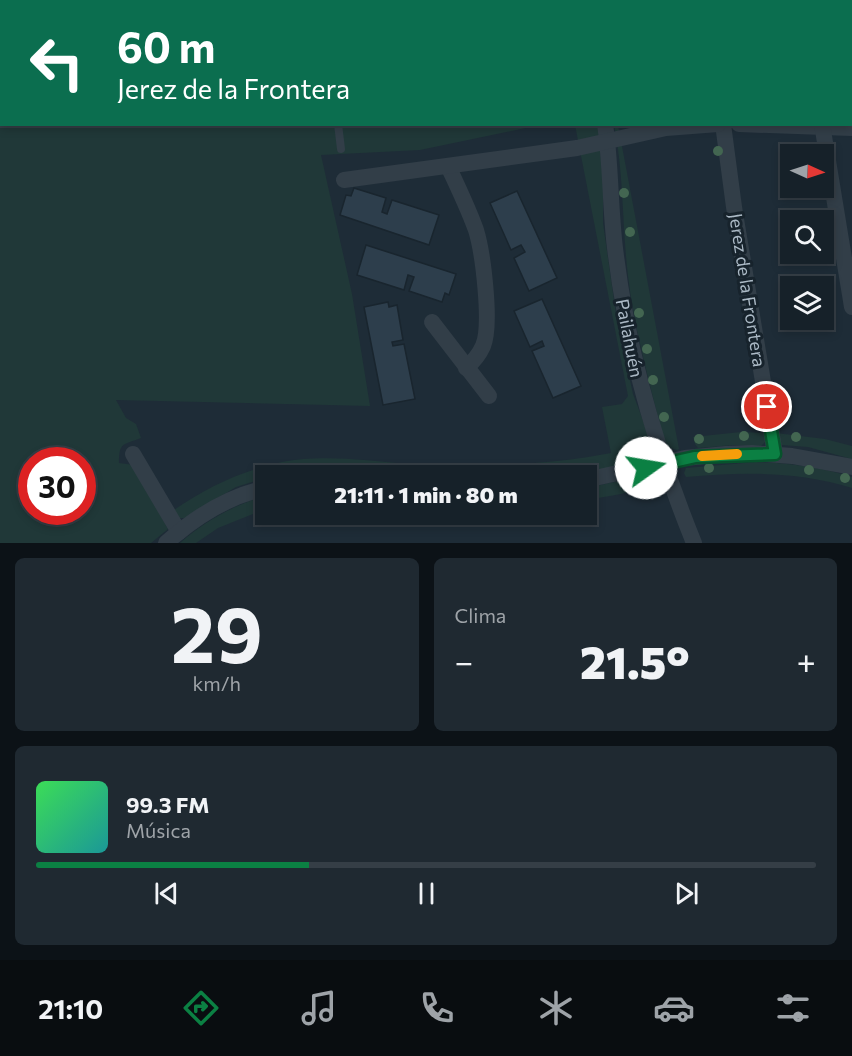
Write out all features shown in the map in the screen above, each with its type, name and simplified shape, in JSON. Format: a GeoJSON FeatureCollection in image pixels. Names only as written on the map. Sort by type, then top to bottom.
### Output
{"type":"FeatureCollection","features":[{"type":"Feature","properties":{"kind":"street","name":"Pailahuén"},"geometry":{"type":"LineString","coordinates":[[605,126],[614,245],[627,327],[640,387],[663,464],[694,543]]}},
{"type":"Feature","properties":{"kind":"street"},"geometry":{"type":"LineString","coordinates":[[344,180],[607,142],[666,128],[692,126]]}},
{"type":"Feature","properties":{"kind":"street","name":"Jerez de la Frontera"},"geometry":{"type":"LineString","coordinates":[[723,126],[734,207],[775,454]]}},
{"type":"Feature","properties":{"kind":"street"},"geometry":{"type":"LineString","coordinates":[[852,128],[822,126],[852,307]]}},
{"type":"Feature","properties":{"kind":"street"},"geometry":{"type":"LineString","coordinates":[[448,166],[468,208],[477,234],[484,285],[486,326],[484,344],[475,361],[466,368]]}},
{"type":"Feature","properties":{"kind":"street"},"geometry":{"type":"LineString","coordinates":[[432,322],[489,396]]}},
{"type":"Feature","properties":{"kind":"street"},"geometry":{"type":"LineString","coordinates":[[133,454],[172,537],[227,501],[255,491]]}},
{"type":"Feature","properties":{"kind":"street"},"geometry":{"type":"LineString","coordinates":[[597,478],[695,457],[775,454],[820,459],[852,467]]}},
{"type":"Feature","properties":{"kind":"lane"},"geometry":{"type":"LineString","coordinates":[[338,126],[341,149]]}},
{"type":"Feature","properties":{"kind":"green space"},"geometry":{"type":"Polygon","coordinates":[[[0,126],[535,126],[420,150],[321,155],[352,294],[370,406],[116,400],[126,418],[136,424],[141,438],[123,445],[119,463],[134,465],[168,529],[151,543],[0,543],[0,126]]]}},
{"type":"Feature","properties":{"kind":"green space"},"geometry":{"type":"Polygon","coordinates":[[[575,126],[598,126],[603,183],[603,223],[617,321],[633,394],[649,436],[650,445],[645,458],[640,462],[597,471],[597,465],[485,465],[561,461],[611,453],[602,407],[622,404],[628,396],[575,126]]]}},
{"type":"Feature","properties":{"kind":"green space"},"geometry":{"type":"Polygon","coordinates":[[[614,126],[618,126],[679,449],[677,450],[664,440],[634,315],[626,257],[614,126]]]}},
{"type":"Feature","properties":{"kind":"green space"},"geometry":{"type":"Polygon","coordinates":[[[741,432],[767,433],[766,441],[761,446],[734,445],[698,448],[693,437],[741,432]]]}},
{"type":"Feature","properties":{"kind":"green space"},"geometry":{"type":"Polygon","coordinates":[[[776,433],[825,439],[852,446],[852,459],[808,447],[782,445],[776,433]]]}},
{"type":"Feature","properties":{"kind":"green space"},"geometry":{"type":"Polygon","coordinates":[[[329,458],[460,465],[271,465],[329,458]]]}},
{"type":"Feature","properties":{"kind":"green space"},"geometry":{"type":"Polygon","coordinates":[[[756,462],[804,466],[852,477],[852,488],[811,478],[769,474],[686,477],[684,473],[686,468],[756,462]]]}},
{"type":"Feature","properties":{"kind":"green space"},"geometry":{"type":"Polygon","coordinates":[[[255,469],[255,481],[236,487],[185,518],[179,518],[174,510],[212,487],[255,469]]]}},
{"type":"Feature","properties":{"kind":"green space"},"geometry":{"type":"Polygon","coordinates":[[[655,473],[658,474],[660,481],[621,494],[597,498],[597,486],[655,473]]]}},
{"type":"Feature","properties":{"kind":"green space"},"geometry":{"type":"Polygon","coordinates":[[[255,499],[255,513],[218,528],[196,543],[180,543],[199,528],[242,504],[255,499]]]}},
{"type":"Feature","properties":{"kind":"building"},"geometry":{"type":"Polygon","coordinates":[[[354,188],[386,198],[382,212],[387,214],[392,200],[439,215],[429,245],[340,215],[346,195],[351,196],[354,188]]]}},
{"type":"Feature","properties":{"kind":"building"},"geometry":{"type":"Polygon","coordinates":[[[517,191],[557,278],[529,291],[514,258],[525,252],[521,245],[511,250],[490,203],[517,191]]]}},
{"type":"Feature","properties":{"kind":"building"},"geometry":{"type":"Polygon","coordinates":[[[366,245],[456,274],[449,295],[445,293],[442,302],[409,291],[414,277],[408,275],[404,290],[357,275],[366,245]]]}},
{"type":"Feature","properties":{"kind":"building"},"geometry":{"type":"Polygon","coordinates":[[[542,299],[581,386],[553,398],[532,351],[544,346],[542,341],[530,347],[514,311],[542,299]]]}},
{"type":"Feature","properties":{"kind":"building"},"geometry":{"type":"Polygon","coordinates":[[[388,302],[389,307],[397,305],[403,340],[392,342],[393,346],[404,344],[415,399],[383,405],[364,307],[388,302]]]}},
{"type":"Feature","properties":{"kind":"slow traffic"},"geometry":{"type":"LineString","coordinates":[[702,456],[737,454]]}},
{"type":"Feature","properties":{"kind":"route"},"geometry":{"type":"LineString","coordinates":[[646,468],[695,457],[752,453],[775,454],[767,407]]}}]}
